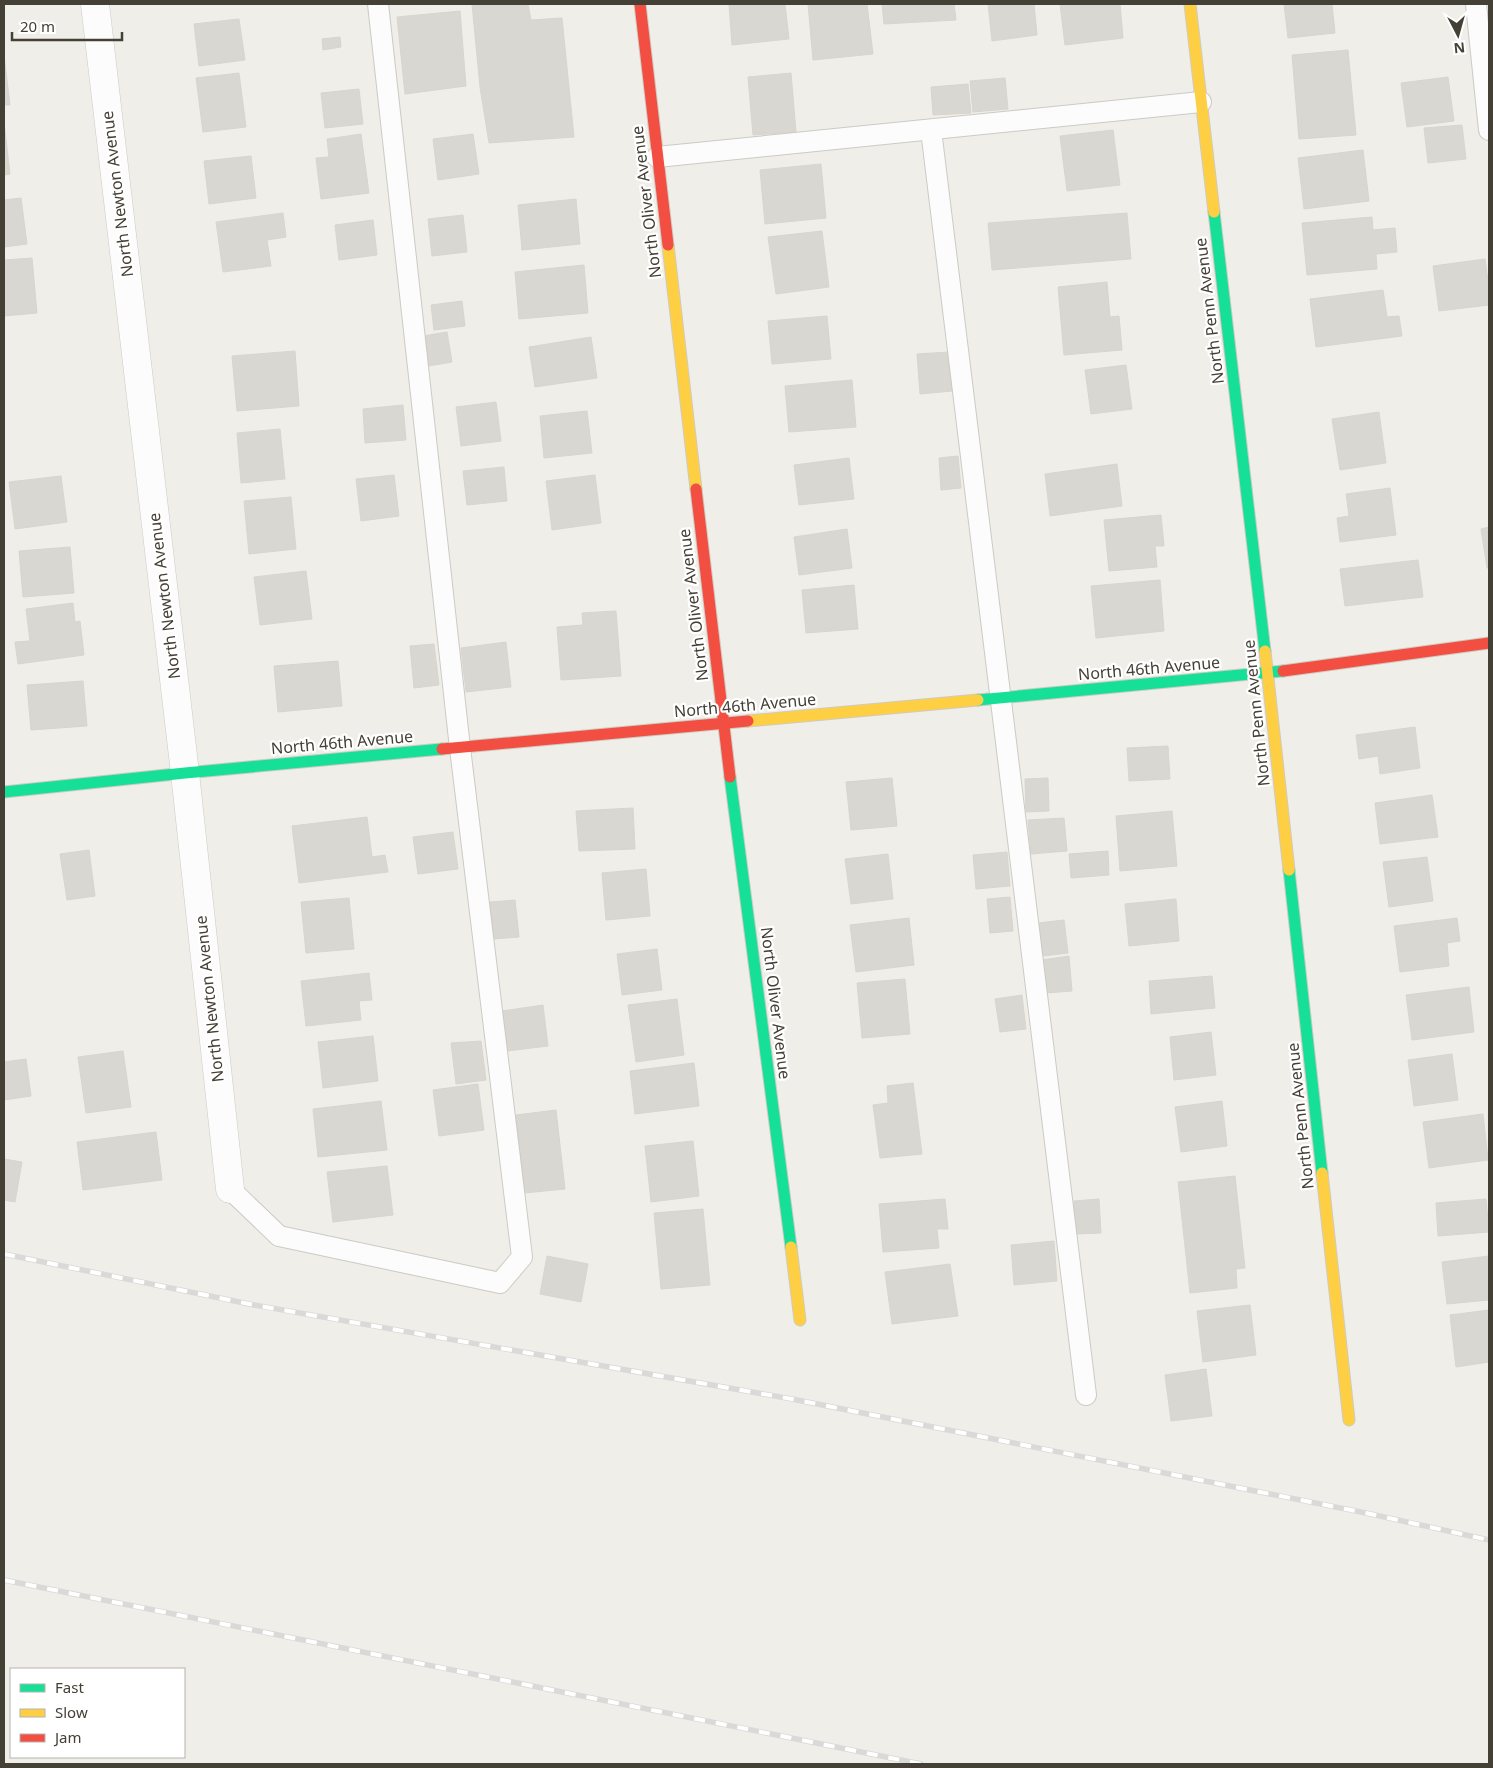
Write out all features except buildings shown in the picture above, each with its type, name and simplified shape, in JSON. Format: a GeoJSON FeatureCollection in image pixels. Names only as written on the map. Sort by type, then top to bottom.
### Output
{"type":"FeatureCollection","features":[{"type":"Feature","properties":{"kind":"street","name":"North Newton Avenue"},"geometry":{"type":"LineString","coordinates":[[95,4],[185,773],[230,1190]]}},
{"type":"Feature","properties":{"kind":"street","name":"North Oliver Avenue"},"geometry":{"type":"LineString","coordinates":[[640,4],[723,724],[800,1320]]}},
{"type":"Feature","properties":{"kind":"street","name":"North Penn Avenue"},"geometry":{"type":"LineString","coordinates":[[1190,4],[1268,673],[1350,1420]]}},
{"type":"Feature","properties":{"kind":"street","name":"North 46th Avenue"},"geometry":{"type":"LineString","coordinates":[[4,792],[185,773],[1268,673],[1489,643]]}},
{"type":"Feature","properties":{"kind":"lane"},"geometry":{"type":"LineString","coordinates":[[230,1190],[279,1236],[500,1283],[522,1257],[460,748],[378,4]]}},
{"type":"Feature","properties":{"kind":"lane"},"geometry":{"type":"LineString","coordinates":[[1476,4],[1489,130]]}},
{"type":"Feature","properties":{"kind":"lane"},"geometry":{"type":"LineString","coordinates":[[657,157],[1201,102]]}},
{"type":"Feature","properties":{"kind":"lane"},"geometry":{"type":"LineString","coordinates":[[931,130],[1086,1395]]}},
{"type":"Feature","properties":{"kind":"railway"},"geometry":{"type":"LineString","coordinates":[[4,1254],[254,1305],[792,1399],[1366,1513],[1489,1540]]}},
{"type":"Feature","properties":{"kind":"railway"},"geometry":{"type":"LineString","coordinates":[[4,1580],[921,1764]]}},
{"type":"Feature","properties":{"kind":"traffic: fast"},"geometry":{"type":"LineString","coordinates":[[1214,212],[1265,651]]}},
{"type":"Feature","properties":{"kind":"traffic: fast"},"geometry":{"type":"LineString","coordinates":[[978,700],[1283,671]]}},
{"type":"Feature","properties":{"kind":"traffic: fast"},"geometry":{"type":"LineString","coordinates":[[4,792],[442,749]]}},
{"type":"Feature","properties":{"kind":"traffic: fast"},"geometry":{"type":"LineString","coordinates":[[730,777],[791,1247]]}},
{"type":"Feature","properties":{"kind":"traffic: fast"},"geometry":{"type":"LineString","coordinates":[[1289,870],[1322,1173]]}},
{"type":"Feature","properties":{"kind":"traffic: slow"},"geometry":{"type":"LineString","coordinates":[[1190,4],[1214,212]]}},
{"type":"Feature","properties":{"kind":"traffic: slow"},"geometry":{"type":"LineString","coordinates":[[668,245],[696,489]]}},
{"type":"Feature","properties":{"kind":"traffic: slow"},"geometry":{"type":"LineString","coordinates":[[1265,651],[1289,870]]}},
{"type":"Feature","properties":{"kind":"traffic: slow"},"geometry":{"type":"LineString","coordinates":[[748,721],[978,700]]}},
{"type":"Feature","properties":{"kind":"traffic: slow"},"geometry":{"type":"LineString","coordinates":[[1322,1173],[1349,1420]]}},
{"type":"Feature","properties":{"kind":"traffic: slow"},"geometry":{"type":"LineString","coordinates":[[791,1247],[800,1320]]}},
{"type":"Feature","properties":{"kind":"traffic: jam"},"geometry":{"type":"LineString","coordinates":[[640,4],[668,245]]}},
{"type":"Feature","properties":{"kind":"traffic: jam"},"geometry":{"type":"LineString","coordinates":[[696,489],[730,777]]}},
{"type":"Feature","properties":{"kind":"traffic: jam"},"geometry":{"type":"LineString","coordinates":[[1283,671],[1489,643]]}},
{"type":"Feature","properties":{"kind":"traffic: jam"},"geometry":{"type":"LineString","coordinates":[[442,749],[748,721]]}}]}
